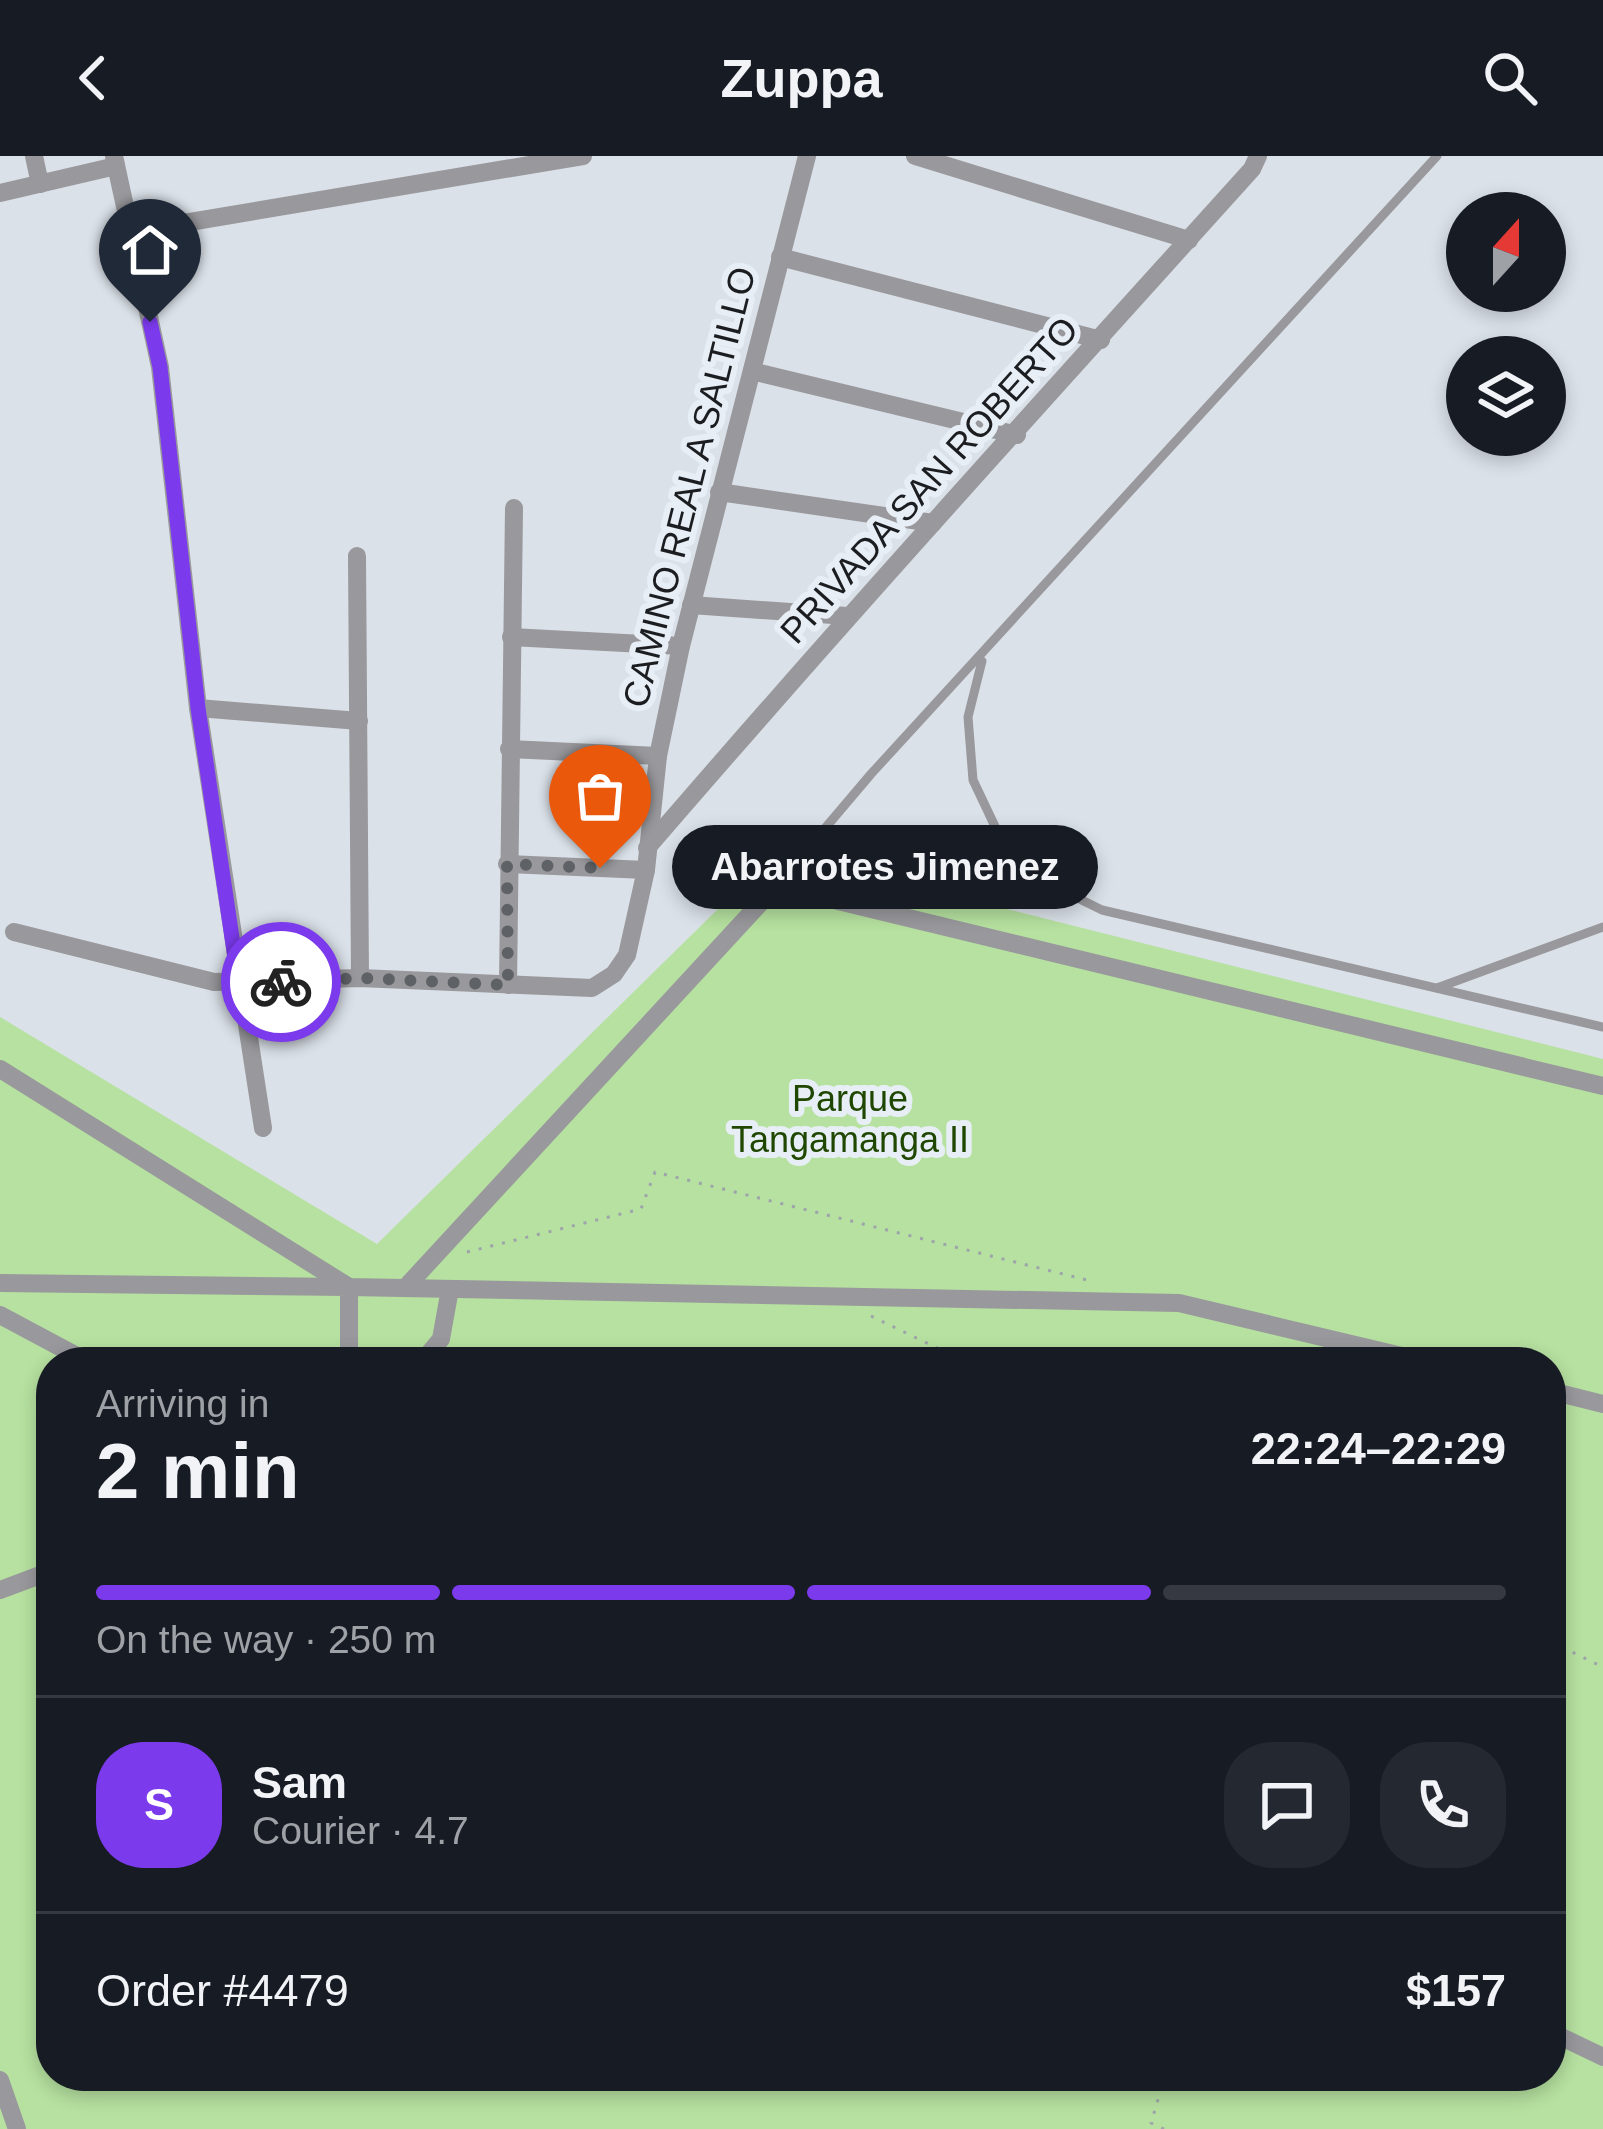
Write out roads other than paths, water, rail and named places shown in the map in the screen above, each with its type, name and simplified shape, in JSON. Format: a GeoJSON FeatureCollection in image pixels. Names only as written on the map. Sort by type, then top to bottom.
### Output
{"type":"FeatureCollection","features":[{"type":"Feature","properties":{"kind":"street"},"geometry":{"type":"LineString","coordinates":[[34,156],[40,184]]}},
{"type":"Feature","properties":{"kind":"street"},"geometry":{"type":"LineString","coordinates":[[130,232],[584,156]]}},
{"type":"Feature","properties":{"kind":"street","name":"CAMINO REAL A SALTILLO"},"geometry":{"type":"LineString","coordinates":[[508,985],[592,988],[614,974],[627,956],[646,870],[658,756],[681,646],[807,156]]}},
{"type":"Feature","properties":{"kind":"street"},"geometry":{"type":"LineString","coordinates":[[915,156],[1189,240]]}},
{"type":"Feature","properties":{"kind":"street","name":"PRIVADA SAN ROBERTO"},"geometry":{"type":"LineString","coordinates":[[647,848],[847,616],[1017,435],[1252,170],[1258,156]]}},
{"type":"Feature","properties":{"kind":"street"},"geometry":{"type":"LineString","coordinates":[[0,193],[115,161],[160,367],[198,708],[263,1128]]}},
{"type":"Feature","properties":{"kind":"street"},"geometry":{"type":"LineString","coordinates":[[780,257],[1101,340]]}},
{"type":"Feature","properties":{"kind":"street"},"geometry":{"type":"LineString","coordinates":[[752,371],[1017,435]]}},
{"type":"Feature","properties":{"kind":"street"},"geometry":{"type":"LineString","coordinates":[[719,492],[933,523]]}},
{"type":"Feature","properties":{"kind":"street"},"geometry":{"type":"LineString","coordinates":[[14,932],[239,985],[360,978],[508,985],[514,508]]}},
{"type":"Feature","properties":{"kind":"street"},"geometry":{"type":"LineString","coordinates":[[357,556],[360,978]]}},
{"type":"Feature","properties":{"kind":"street"},"geometry":{"type":"LineString","coordinates":[[691,605],[847,616]]}},
{"type":"Feature","properties":{"kind":"street"},"geometry":{"type":"LineString","coordinates":[[511,637],[681,646]]}},
{"type":"Feature","properties":{"kind":"street"},"geometry":{"type":"LineString","coordinates":[[198,708],[358,722]]}},
{"type":"Feature","properties":{"kind":"street"},"geometry":{"type":"LineString","coordinates":[[509,749],[658,756]]}},
{"type":"Feature","properties":{"kind":"street"},"geometry":{"type":"LineString","coordinates":[[507,864],[646,870]]}},
{"type":"Feature","properties":{"kind":"street"},"geometry":{"type":"LineString","coordinates":[[405,1288],[776,886],[1603,1086]]}},
{"type":"Feature","properties":{"kind":"street"},"geometry":{"type":"LineString","coordinates":[[0,1069],[349,1287]]}},
{"type":"Feature","properties":{"kind":"street"},"geometry":{"type":"LineString","coordinates":[[0,1283],[1179,1303],[1364,1347]]}},
{"type":"Feature","properties":{"kind":"street"},"geometry":{"type":"LineString","coordinates":[[349,1287],[349,1347]]}},
{"type":"Feature","properties":{"kind":"street"},"geometry":{"type":"LineString","coordinates":[[434,1347],[441,1339],[450,1289]]}},
{"type":"Feature","properties":{"kind":"street"},"geometry":{"type":"LineString","coordinates":[[0,1315],[60,1347]]}},
{"type":"Feature","properties":{"kind":"street"},"geometry":{"type":"LineString","coordinates":[[1566,1395],[1603,1404]]}},
{"type":"Feature","properties":{"kind":"street"},"geometry":{"type":"LineString","coordinates":[[0,1590],[36,1577]]}},
{"type":"Feature","properties":{"kind":"street"},"geometry":{"type":"LineString","coordinates":[[1566,2039],[1603,2057]]}},
{"type":"Feature","properties":{"kind":"street"},"geometry":{"type":"LineString","coordinates":[[0,2080],[17,2129]]}},
{"type":"Feature","properties":{"kind":"lane"},"geometry":{"type":"LineString","coordinates":[[776,886],[871,774],[1437,156]]}},
{"type":"Feature","properties":{"kind":"lane"},"geometry":{"type":"LineString","coordinates":[[983,656],[968,717],[973,780],[1000,837],[1045,882],[1102,910],[1603,1028]]}},
{"type":"Feature","properties":{"kind":"lane"},"geometry":{"type":"LineString","coordinates":[[1437,988],[1603,927]]}},
{"type":"Feature","properties":{"kind":"place","name":"Abarrotes Jimenez"},"geometry":{"type":"Point","coordinates":[600,868]}},
{"type":"Feature","properties":{"kind":"park label","name":"Parque Tangamanga II"},"geometry":{"type":"Point","coordinates":[850,1118]}}]}
